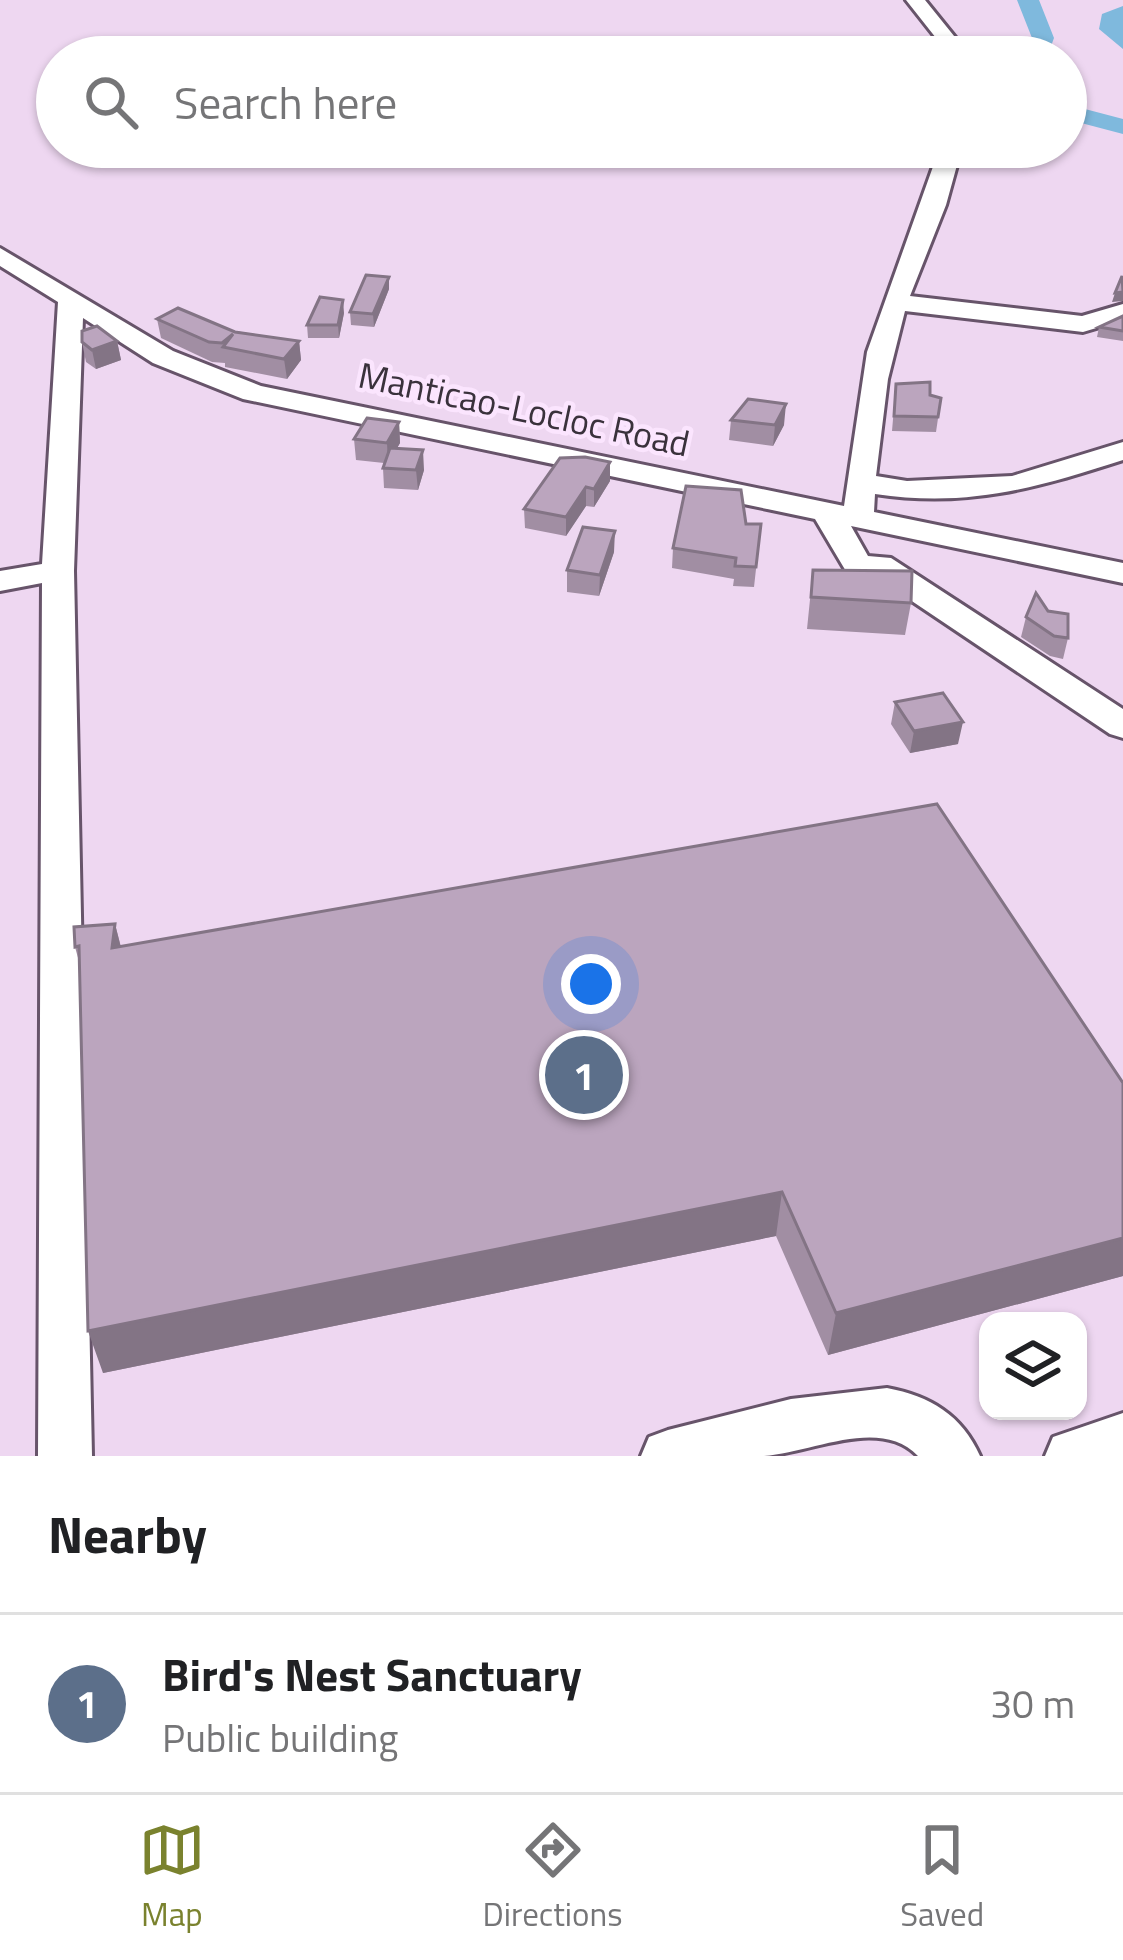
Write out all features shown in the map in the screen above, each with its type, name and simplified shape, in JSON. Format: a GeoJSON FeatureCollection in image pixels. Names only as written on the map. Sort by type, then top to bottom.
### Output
{"type":"FeatureCollection","features":[{"type":"Feature","properties":{"kind":"street"},"geometry":{"type":"LineString","coordinates":[[915,0],[944,36]]}},
{"type":"Feature","properties":{"kind":"street"},"geometry":{"type":"LineString","coordinates":[[945,168],[934,211],[895,302],[864,424],[860,483],[843,516],[857,566],[880,565],[1123,726]]}},
{"type":"Feature","properties":{"kind":"street","name":"Manticao-Locloc Road"},"geometry":{"type":"LineString","coordinates":[[0,255],[163,357],[253,393],[1123,573]]}},
{"type":"Feature","properties":{"kind":"street"},"geometry":{"type":"LineString","coordinates":[[65,1456],[58,571],[71,298]]}},
{"type":"Feature","properties":{"kind":"street"},"geometry":{"type":"LineString","coordinates":[[895,302],[1083,324],[1123,312]]}},
{"type":"Feature","properties":{"kind":"street"},"geometry":{"type":"LineString","coordinates":[[860,483],[907,490],[1016,485],[1123,451]]}},
{"type":"Feature","properties":{"kind":"street"},"geometry":{"type":"LineString","coordinates":[[0,580],[58,571]]}},
{"type":"Feature","properties":{"kind":"street"},"geometry":{"type":"LineString","coordinates":[[668,1456],[778,1429],[891,1414],[922,1423],[953,1456]]}},
{"type":"Feature","properties":{"kind":"street"},"geometry":{"type":"LineString","coordinates":[[1072,1456],[1123,1439]]}},
{"type":"Feature","properties":{"kind":"building"},"geometry":{"type":"Polygon","coordinates":[[[366,275],[389,277],[373,314],[350,312],[366,275]]]}},
{"type":"Feature","properties":{"kind":"building"},"geometry":{"type":"Polygon","coordinates":[[[320,297],[343,300],[338,325],[307,325],[320,297]]]}},
{"type":"Feature","properties":{"kind":"building"},"geometry":{"type":"Polygon","coordinates":[[[178,308],[235,332],[299,341],[284,359],[223,347],[233,334],[222,343],[209,342],[157,319],[178,308]]]}},
{"type":"Feature","properties":{"kind":"building"},"geometry":{"type":"Polygon","coordinates":[[[1123,316],[1123,331],[1099,327],[1123,316]]]}},
{"type":"Feature","properties":{"kind":"building"},"geometry":{"type":"Polygon","coordinates":[[[97,326],[117,341],[92,350],[82,342],[82,331],[97,326]]]}},
{"type":"Feature","properties":{"kind":"building"},"geometry":{"type":"Polygon","coordinates":[[[930,382],[930,395],[941,398],[938,417],[894,416],[896,384],[930,382]]]}},
{"type":"Feature","properties":{"kind":"building"},"geometry":{"type":"Polygon","coordinates":[[[748,399],[786,404],[775,425],[731,420],[748,399]]]}},
{"type":"Feature","properties":{"kind":"building"},"geometry":{"type":"Polygon","coordinates":[[[367,418],[399,422],[387,443],[354,439],[367,418]]]}},
{"type":"Feature","properties":{"kind":"building"},"geometry":{"type":"Polygon","coordinates":[[[390,448],[423,450],[416,470],[383,468],[390,448]]]}},
{"type":"Feature","properties":{"kind":"building"},"geometry":{"type":"Polygon","coordinates":[[[560,458],[610,462],[594,489],[586,487],[566,517],[524,509],[560,458]]]}},
{"type":"Feature","properties":{"kind":"building"},"geometry":{"type":"Polygon","coordinates":[[[686,486],[741,490],[746,524],[761,524],[756,567],[735,566],[736,558],[673,548],[686,486]]]}},
{"type":"Feature","properties":{"kind":"building"},"geometry":{"type":"Polygon","coordinates":[[[583,527],[615,531],[600,575],[567,570],[583,527]]]}},
{"type":"Feature","properties":{"kind":"building"},"geometry":{"type":"Polygon","coordinates":[[[813,570],[912,571],[911,603],[811,597],[813,570]]]}},
{"type":"Feature","properties":{"kind":"building"},"geometry":{"type":"Polygon","coordinates":[[[1036,593],[1048,611],[1068,614],[1068,638],[1054,636],[1026,617],[1036,593]]]}},
{"type":"Feature","properties":{"kind":"building"},"geometry":{"type":"Polygon","coordinates":[[[943,693],[963,722],[914,731],[895,702],[943,693]]]}},
{"type":"Feature","properties":{"kind":"building"},"geometry":{"type":"Polygon","coordinates":[[[937,804],[1123,1083],[1123,1238],[836,1313],[782,1192],[88,1331],[79,946],[75,947],[74,927],[115,924],[112,948],[937,804]]]}},
{"type":"Feature","properties":{"kind":"waterway"},"geometry":{"type":"LineString","coordinates":[[1028,0],[1042,36]]}},
{"type":"Feature","properties":{"kind":"waterway"},"geometry":{"type":"LineString","coordinates":[[1123,12],[1110,19],[1110,29],[1123,42]]}},
{"type":"Feature","properties":{"kind":"waterway"},"geometry":{"type":"LineString","coordinates":[[1087,117],[1123,127]]}},
{"type":"Feature","properties":{"kind":"place","name":"Bird's Nest Sanctuary"},"geometry":{"type":"Point","coordinates":[584,1075]}}]}
